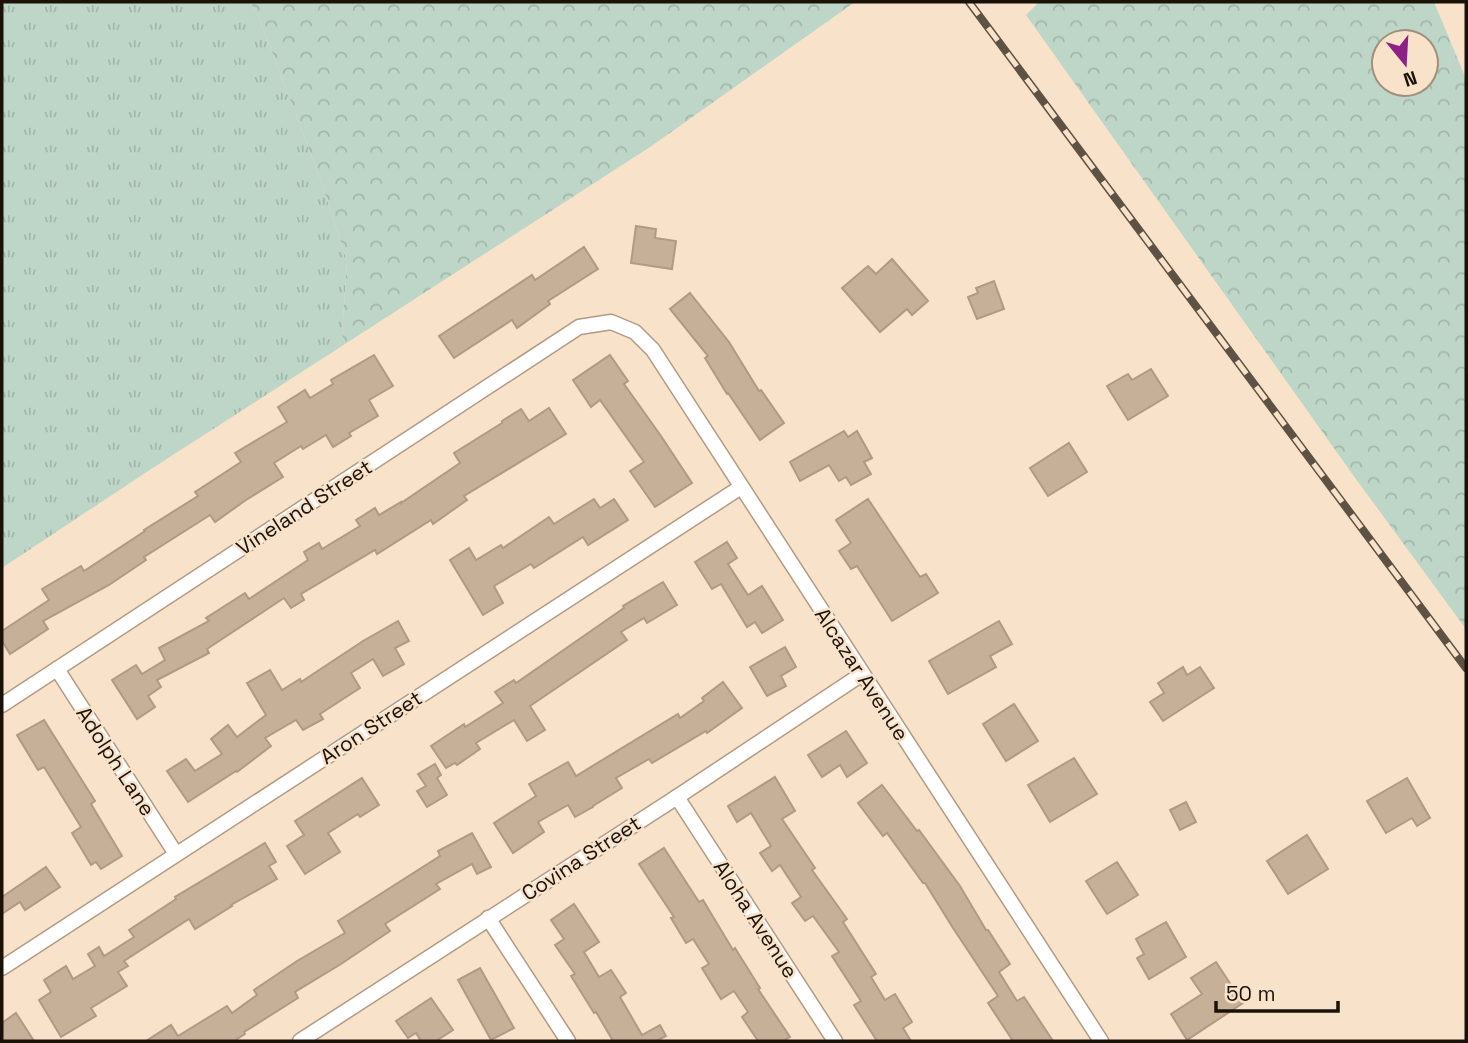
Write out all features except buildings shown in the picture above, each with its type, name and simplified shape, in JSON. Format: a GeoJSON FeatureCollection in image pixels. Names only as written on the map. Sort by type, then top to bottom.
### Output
{"type":"FeatureCollection","features":[{"type":"Feature","properties":{"kind":"street","name":"Alcazar Avenue"},"geometry":{"type":"LineString","coordinates":[[611,322],[635,332],[653,350],[1101,1041]]}},
{"type":"Feature","properties":{"kind":"street","name":"Vineland Street"},"geometry":{"type":"LineString","coordinates":[[2,705],[579,327],[611,322]]}},
{"type":"Feature","properties":{"kind":"street","name":"Aron Street"},"geometry":{"type":"LineString","coordinates":[[2,968],[741,487]]}},
{"type":"Feature","properties":{"kind":"street","name":"Adolph Lane"},"geometry":{"type":"LineString","coordinates":[[57,669],[176,854]]}},
{"type":"Feature","properties":{"kind":"street","name":"Covina Street"},"geometry":{"type":"LineString","coordinates":[[300,1041],[862,674]]}},
{"type":"Feature","properties":{"kind":"street","name":"Aloha Avenue"},"geometry":{"type":"LineString","coordinates":[[677,797],[835,1041]]}},
{"type":"Feature","properties":{"kind":"street"},"geometry":{"type":"LineString","coordinates":[[488,918],[568,1041]]}},
{"type":"Feature","properties":{"kind":"green space"},"geometry":{"type":"Polygon","coordinates":[[[2,2],[250,2],[259,18],[320,178],[347,261],[342,335],[345,344],[2,568],[2,2]]]}},
{"type":"Feature","properties":{"kind":"green space"},"geometry":{"type":"Polygon","coordinates":[[[250,2],[855,2],[650,147],[345,344],[342,335],[347,261],[320,178],[259,18],[250,2]]]}},
{"type":"Feature","properties":{"kind":"green space"},"geometry":{"type":"Polygon","coordinates":[[[1039,2],[1434,2],[1466,79],[1466,629],[1353,475],[1026,15],[1039,2]]]}},
{"type":"Feature","properties":{"kind":"railway"},"geometry":{"type":"LineString","coordinates":[[969,2],[1466,668]]}}]}
